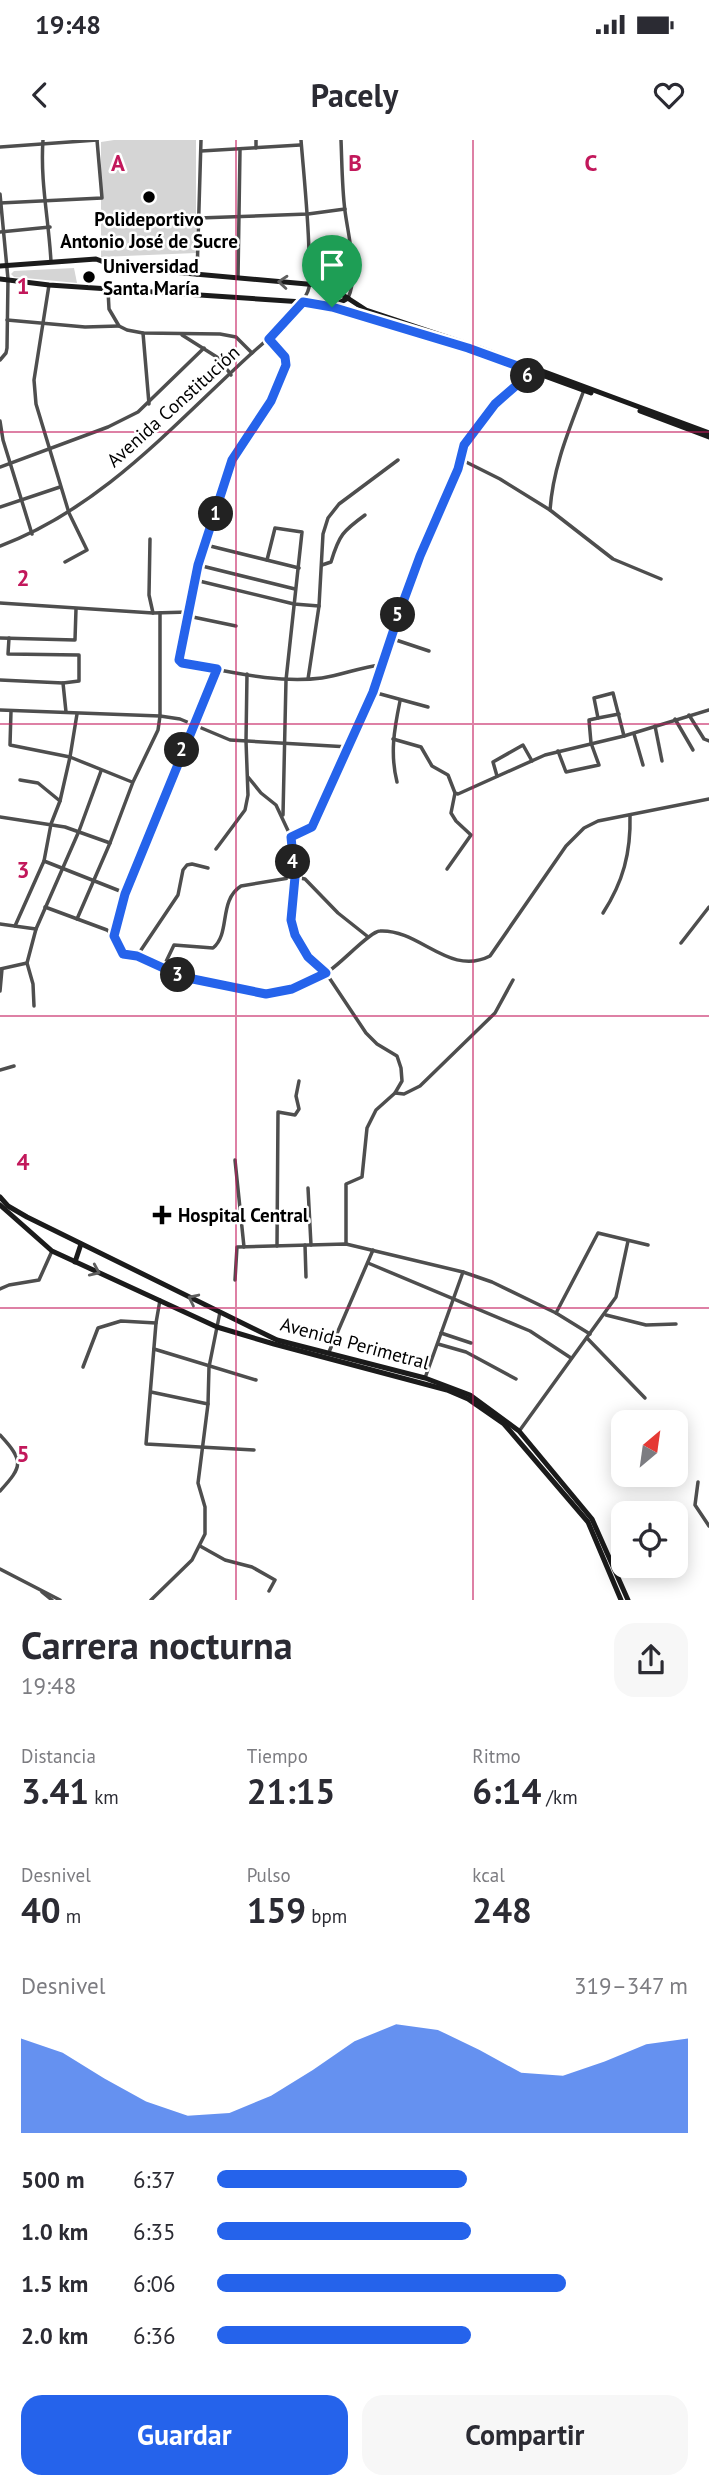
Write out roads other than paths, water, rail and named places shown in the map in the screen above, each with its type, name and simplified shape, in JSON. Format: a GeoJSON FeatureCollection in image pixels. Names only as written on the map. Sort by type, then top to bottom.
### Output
{"type":"FeatureCollection","features":[{"type":"Feature","properties":{"kind":"main road"},"geometry":{"type":"LineString","coordinates":[[3,266],[96,260],[117,267],[331,287],[366,310],[492,352],[709,435]]}},
{"type":"Feature","properties":{"kind":"main road"},"geometry":{"type":"LineString","coordinates":[[0,279],[49,285],[303,302],[332,307],[468,348],[709,435]]}},
{"type":"Feature","properties":{"kind":"main road"},"geometry":{"type":"LineString","coordinates":[[339,292],[343,297],[341,304]]}},
{"type":"Feature","properties":{"kind":"main road"},"geometry":{"type":"LineString","coordinates":[[332,307],[348,298]]}},
{"type":"Feature","properties":{"kind":"main road","name":"Avenida Perimetral"},"geometry":{"type":"LineString","coordinates":[[0,1197],[18,1212],[277,1340],[327,1355]]}},
{"type":"Feature","properties":{"kind":"main road","name":"Avenida Perimetral"},"geometry":{"type":"LineString","coordinates":[[0,1205],[52,1251],[217,1326],[470,1395],[517,1433],[593,1519],[628,1600]]}},
{"type":"Feature","properties":{"kind":"main road"},"geometry":{"type":"LineString","coordinates":[[75,1262],[82,1244]]}},
{"type":"Feature","properties":{"kind":"main road","name":"Avenida Perimetral"},"geometry":{"type":"LineString","coordinates":[[517,1433],[588,1522],[621,1600]]}},
{"type":"Feature","properties":{"kind":"street"},"geometry":{"type":"LineString","coordinates":[[0,147],[97,140],[102,198],[0,203]]}},
{"type":"Feature","properties":{"kind":"street"},"geometry":{"type":"LineString","coordinates":[[197,275],[201,140]]}},
{"type":"Feature","properties":{"kind":"street"},"geometry":{"type":"LineString","coordinates":[[256,140],[256,148]]}},
{"type":"Feature","properties":{"kind":"street"},"geometry":{"type":"LineString","coordinates":[[341,140],[345,209],[351,249],[348,298]]}},
{"type":"Feature","properties":{"kind":"street"},"geometry":{"type":"LineString","coordinates":[[43,142],[41,160],[44,202],[50,227],[51,262]]}},
{"type":"Feature","properties":{"kind":"street"},"geometry":{"type":"LineString","coordinates":[[201,151],[240,150],[301,143],[308,214],[310,284]]}},
{"type":"Feature","properties":{"kind":"street"},"geometry":{"type":"LineString","coordinates":[[238,278],[240,150]]}},
{"type":"Feature","properties":{"kind":"street"},"geometry":{"type":"LineString","coordinates":[[0,194],[3,266],[8,279],[6,354],[0,360]]}},
{"type":"Feature","properties":{"kind":"street"},"geometry":{"type":"LineString","coordinates":[[199,218],[308,214],[345,209]]}},
{"type":"Feature","properties":{"kind":"street"},"geometry":{"type":"LineString","coordinates":[[2,231],[50,227]]}},
{"type":"Feature","properties":{"kind":"street"},"geometry":{"type":"LineString","coordinates":[[331,287],[345,287],[351,282]]}},
{"type":"Feature","properties":{"kind":"street","name":"Avenida Constitución"},"geometry":{"type":"LineString","coordinates":[[0,547],[32,534],[69,513],[141,458],[269,339],[303,302],[310,284]]}},
{"type":"Feature","properties":{"kind":"street"},"geometry":{"type":"LineString","coordinates":[[49,285],[34,388],[36,404],[69,513],[87,550],[65,562]]}},
{"type":"Feature","properties":{"kind":"street"},"geometry":{"type":"LineString","coordinates":[[108,288],[109,309],[119,326]]}},
{"type":"Feature","properties":{"kind":"street"},"geometry":{"type":"LineString","coordinates":[[7,320],[85,327],[119,326],[143,333],[220,334],[236,337],[252,353]]}},
{"type":"Feature","properties":{"kind":"street"},"geometry":{"type":"LineString","coordinates":[[143,333],[149,404]]}},
{"type":"Feature","properties":{"kind":"street"},"geometry":{"type":"LineString","coordinates":[[180,334],[220,359],[231,375]]}},
{"type":"Feature","properties":{"kind":"street"},"geometry":{"type":"LineString","coordinates":[[269,339],[285,357],[286,365],[271,401],[234,456],[198,565],[179,660],[182,663],[286,680],[323,678],[381,665]]}},
{"type":"Feature","properties":{"kind":"street"},"geometry":{"type":"LineString","coordinates":[[0,467],[108,428],[138,412],[204,348]]}},
{"type":"Feature","properties":{"kind":"street"},"geometry":{"type":"LineString","coordinates":[[291,837],[312,827],[349,747],[373,692],[420,556],[469,437],[495,404],[527,376],[537,373]]}},
{"type":"Feature","properties":{"kind":"street"},"geometry":{"type":"LineString","coordinates":[[550,510],[559,456],[584,390]]}},
{"type":"Feature","properties":{"kind":"street"},"geometry":{"type":"LineString","coordinates":[[0,421],[1,439],[23,499],[32,534]]}},
{"type":"Feature","properties":{"kind":"street"},"geometry":{"type":"LineString","coordinates":[[460,459],[500,479],[550,510],[613,559],[661,579]]}},
{"type":"Feature","properties":{"kind":"street"},"geometry":{"type":"LineString","coordinates":[[308,679],[319,606],[323,534],[328,518],[339,504],[398,460]]}},
{"type":"Feature","properties":{"kind":"street"},"geometry":{"type":"LineString","coordinates":[[0,507],[60,486]]}},
{"type":"Feature","properties":{"kind":"street"},"geometry":{"type":"LineString","coordinates":[[322,565],[331,562],[345,529],[365,515]]}},
{"type":"Feature","properties":{"kind":"street"},"geometry":{"type":"LineString","coordinates":[[267,560],[275,528],[302,532],[286,680],[283,817]]}},
{"type":"Feature","properties":{"kind":"street"},"geometry":{"type":"LineString","coordinates":[[150,539],[149,595],[153,613]]}},
{"type":"Feature","properties":{"kind":"street"},"geometry":{"type":"LineString","coordinates":[[206,545],[300,569]]}},
{"type":"Feature","properties":{"kind":"street"},"geometry":{"type":"LineString","coordinates":[[198,565],[296,589]]}},
{"type":"Feature","properties":{"kind":"street"},"geometry":{"type":"LineString","coordinates":[[195,580],[294,604],[319,606]]}},
{"type":"Feature","properties":{"kind":"street"},"geometry":{"type":"LineString","coordinates":[[0,603],[189,614],[236,626]]}},
{"type":"Feature","properties":{"kind":"street"},"geometry":{"type":"LineString","coordinates":[[0,638],[75,640],[76,608]]}},
{"type":"Feature","properties":{"kind":"street"},"geometry":{"type":"LineString","coordinates":[[77,919],[110,844],[133,782],[158,730],[160,613]]}},
{"type":"Feature","properties":{"kind":"street"},"geometry":{"type":"LineString","coordinates":[[0,680],[63,683],[79,681],[79,655],[8,653],[9,638]]}},
{"type":"Feature","properties":{"kind":"street"},"geometry":{"type":"LineString","coordinates":[[390,638],[429,650]]}},
{"type":"Feature","properties":{"kind":"street"},"geometry":{"type":"LineString","coordinates":[[114,936],[125,894],[217,669]]}},
{"type":"Feature","properties":{"kind":"street"},"geometry":{"type":"LineString","coordinates":[[216,849],[244,810],[248,795],[247,674]]}},
{"type":"Feature","properties":{"kind":"street"},"geometry":{"type":"LineString","coordinates":[[63,683],[66,713]]}},
{"type":"Feature","properties":{"kind":"street"},"geometry":{"type":"LineString","coordinates":[[373,692],[428,707]]}},
{"type":"Feature","properties":{"kind":"street"},"geometry":{"type":"LineString","coordinates":[[598,718],[594,698],[613,693],[624,736]]}},
{"type":"Feature","properties":{"kind":"street"},"geometry":{"type":"LineString","coordinates":[[397,782],[393,764],[393,739],[400,701]]}},
{"type":"Feature","properties":{"kind":"street"},"geometry":{"type":"LineString","coordinates":[[0,710],[160,716],[180,719],[230,740],[349,747]]}},
{"type":"Feature","properties":{"kind":"street"},"geometry":{"type":"LineString","coordinates":[[455,793],[464,794],[496,776],[558,751],[624,736],[709,710]]}},
{"type":"Feature","properties":{"kind":"street"},"geometry":{"type":"LineString","coordinates":[[11,711],[10,745],[69,757],[133,782]]}},
{"type":"Feature","properties":{"kind":"street"},"geometry":{"type":"LineString","coordinates":[[15,926],[44,861],[51,824],[60,801],[77,713]]}},
{"type":"Feature","properties":{"kind":"street"},"geometry":{"type":"LineString","coordinates":[[558,751],[566,772],[599,765],[591,743],[589,720],[619,714]]}},
{"type":"Feature","properties":{"kind":"street"},"geometry":{"type":"LineString","coordinates":[[689,715],[704,739],[709,741]]}},
{"type":"Feature","properties":{"kind":"street"},"geometry":{"type":"LineString","coordinates":[[675,719],[693,750]]}},
{"type":"Feature","properties":{"kind":"street"},"geometry":{"type":"LineString","coordinates":[[655,726],[662,761]]}},
{"type":"Feature","properties":{"kind":"street"},"geometry":{"type":"LineString","coordinates":[[633,733],[643,765]]}},
{"type":"Feature","properties":{"kind":"street"},"geometry":{"type":"LineString","coordinates":[[393,739],[421,747],[432,766],[447,775],[455,793],[451,813],[471,835],[447,869]]}},
{"type":"Feature","properties":{"kind":"street"},"geometry":{"type":"LineString","coordinates":[[496,776],[493,762],[523,745],[532,761]]}},
{"type":"Feature","properties":{"kind":"street"},"geometry":{"type":"LineString","coordinates":[[34,1006],[33,984],[27,963],[36,929],[79,831],[101,771]]}},
{"type":"Feature","properties":{"kind":"street"},"geometry":{"type":"LineString","coordinates":[[248,777],[261,793],[276,805],[291,837],[295,877],[291,920],[295,935],[308,957],[326,973],[366,1032],[377,1044],[397,1056],[401,1068],[402,1081],[395,1093],[376,1110],[367,1128],[362,1177],[346,1184],[346,1244]]}},
{"type":"Feature","properties":{"kind":"street"},"geometry":{"type":"LineString","coordinates":[[20,780],[38,783],[60,801]]}},
{"type":"Feature","properties":{"kind":"street"},"geometry":{"type":"LineString","coordinates":[[45,907],[107,930],[114,936],[123,954],[137,956],[183,977],[266,994],[292,989],[326,973],[376,931],[396,931],[453,960],[479,962],[490,956],[575,835],[584,828],[598,821],[709,799]]}},
{"type":"Feature","properties":{"kind":"street"},"geometry":{"type":"LineString","coordinates":[[603,913],[618,890],[631,844],[630,816]]}},
{"type":"Feature","properties":{"kind":"street"},"geometry":{"type":"LineString","coordinates":[[0,817],[51,824],[79,831],[110,844]]}},
{"type":"Feature","properties":{"kind":"street"},"geometry":{"type":"LineString","coordinates":[[44,861],[125,894]]}},
{"type":"Feature","properties":{"kind":"street"},"geometry":{"type":"LineString","coordinates":[[137,956],[178,895],[183,870],[187,865],[208,868]]}},
{"type":"Feature","properties":{"kind":"street"},"geometry":{"type":"LineString","coordinates":[[163,968],[174,945],[217,946],[234,891],[241,886],[295,877],[305,879],[338,913],[367,936]]}},
{"type":"Feature","properties":{"kind":"street"},"geometry":{"type":"LineString","coordinates":[[681,943],[709,907]]}},
{"type":"Feature","properties":{"kind":"street"},"geometry":{"type":"LineString","coordinates":[[0,923],[36,929]]}},
{"type":"Feature","properties":{"kind":"street"},"geometry":{"type":"LineString","coordinates":[[0,992],[1,969],[27,963]]}},
{"type":"Feature","properties":{"kind":"street"},"geometry":{"type":"LineString","coordinates":[[395,1093],[404,1094],[420,1086],[495,1013],[513,980]]}},
{"type":"Feature","properties":{"kind":"street"},"geometry":{"type":"LineString","coordinates":[[0,1070],[14,1066]]}},
{"type":"Feature","properties":{"kind":"street"},"geometry":{"type":"LineString","coordinates":[[277,1246],[278,1112],[295,1115],[299,1109],[296,1096],[299,1081]]}},
{"type":"Feature","properties":{"kind":"street"},"geometry":{"type":"LineString","coordinates":[[235,1160],[244,1247]]}},
{"type":"Feature","properties":{"kind":"street"},"geometry":{"type":"LineString","coordinates":[[308,1188],[311,1245]]}},
{"type":"Feature","properties":{"kind":"street"},"geometry":{"type":"LineString","coordinates":[[556,1313],[598,1234],[648,1245]]}},
{"type":"Feature","properties":{"kind":"street"},"geometry":{"type":"LineString","coordinates":[[517,1433],[616,1297],[628,1241]]}},
{"type":"Feature","properties":{"kind":"street"},"geometry":{"type":"LineString","coordinates":[[234,1280],[237,1247],[346,1244],[463,1272],[492,1282],[556,1313],[589,1336],[645,1398]]}},
{"type":"Feature","properties":{"kind":"street"},"geometry":{"type":"LineString","coordinates":[[305,1245],[306,1277]]}},
{"type":"Feature","properties":{"kind":"street"},"geometry":{"type":"LineString","coordinates":[[327,1355],[373,1250]]}},
{"type":"Feature","properties":{"kind":"street"},"geometry":{"type":"LineString","coordinates":[[0,1289],[39,1280],[52,1251]]}},
{"type":"Feature","properties":{"kind":"street"},"geometry":{"type":"LineString","coordinates":[[368,1263],[530,1331],[571,1358]]}},
{"type":"Feature","properties":{"kind":"street"},"geometry":{"type":"LineString","coordinates":[[424,1381],[463,1272]]}},
{"type":"Feature","properties":{"kind":"street"},"geometry":{"type":"LineString","coordinates":[[160,1300],[146,1444],[254,1450]]}},
{"type":"Feature","properties":{"kind":"street"},"geometry":{"type":"LineString","coordinates":[[151,1600],[192,1560],[200,1546],[206,1521],[198,1483],[208,1405],[209,1367],[220,1312]]}},
{"type":"Feature","properties":{"kind":"street"},"geometry":{"type":"LineString","coordinates":[[605,1315],[646,1325],[676,1324]]}},
{"type":"Feature","properties":{"kind":"street"},"geometry":{"type":"LineString","coordinates":[[83,1367],[98,1328],[121,1321],[156,1323]]}},
{"type":"Feature","properties":{"kind":"street"},"geometry":{"type":"LineString","coordinates":[[441,1334],[471,1343]]}},
{"type":"Feature","properties":{"kind":"street"},"geometry":{"type":"LineString","coordinates":[[438,1344],[466,1352],[516,1379]]}},
{"type":"Feature","properties":{"kind":"street"},"geometry":{"type":"LineString","coordinates":[[154,1349],[257,1380]]}},
{"type":"Feature","properties":{"kind":"street"},"geometry":{"type":"LineString","coordinates":[[151,1392],[208,1405]]}},
{"type":"Feature","properties":{"kind":"street"},"geometry":{"type":"LineString","coordinates":[[0,1436],[15,1453],[18,1466],[15,1475],[0,1491]]}},
{"type":"Feature","properties":{"kind":"street"},"geometry":{"type":"LineString","coordinates":[[698,1482],[695,1505],[709,1526]]}},
{"type":"Feature","properties":{"kind":"street"},"geometry":{"type":"LineString","coordinates":[[200,1546],[225,1560],[252,1567],[275,1580],[269,1591]]}},
{"type":"Feature","properties":{"kind":"street"},"geometry":{"type":"LineString","coordinates":[[0,1569],[50,1598],[60,1600]]}},
{"type":"Feature","properties":{"kind":"place","name":"Polideportivo Antonio José de Sucre"},"geometry":{"type":"Point","coordinates":[149,197]}},
{"type":"Feature","properties":{"kind":"place","name":"Universidad Santa María"},"geometry":{"type":"Point","coordinates":[89,277]}},
{"type":"Feature","properties":{"kind":"place","name":"Hospital Central"},"geometry":{"type":"Point","coordinates":[162,1215]}}]}
